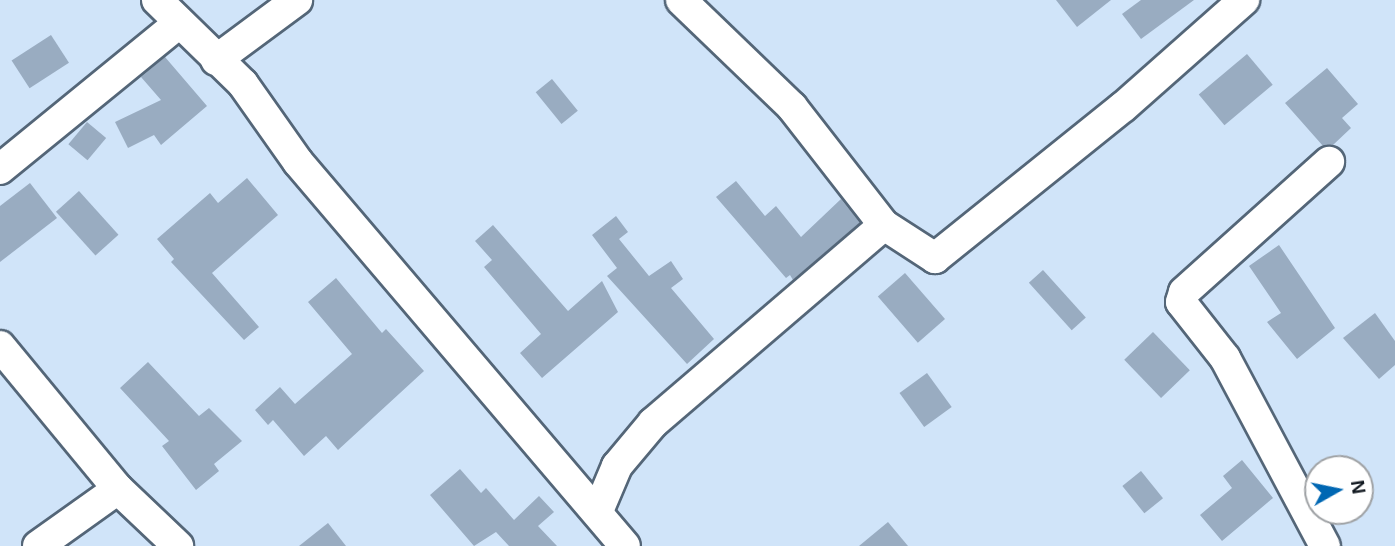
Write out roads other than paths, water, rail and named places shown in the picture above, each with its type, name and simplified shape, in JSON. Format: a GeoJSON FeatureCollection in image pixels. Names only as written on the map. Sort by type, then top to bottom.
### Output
{"type":"FeatureCollection","features":[{"type":"Feature","properties":{"kind":"street"},"geometry":{"type":"LineString","coordinates":[[157,0],[178,24],[243,84],[298,162],[492,393],[598,511],[625,546]]}},
{"type":"Feature","properties":{"kind":"street"},"geometry":{"type":"LineString","coordinates":[[216,60],[297,0]]}},
{"type":"Feature","properties":{"kind":"street"},"geometry":{"type":"LineString","coordinates":[[681,0],[792,107],[884,225],[925,256],[935,258],[1123,107],[1244,0]]}},
{"type":"Feature","properties":{"kind":"street"},"geometry":{"type":"LineString","coordinates":[[0,169],[178,24]]}},
{"type":"Feature","properties":{"kind":"street"},"geometry":{"type":"LineString","coordinates":[[1325,546],[1225,358],[1181,302],[1184,292],[1329,162]]}},
{"type":"Feature","properties":{"kind":"street"},"geometry":{"type":"LineString","coordinates":[[598,511],[617,466],[653,424],[884,225]]}},
{"type":"Feature","properties":{"kind":"street"},"geometry":{"type":"LineString","coordinates":[[0,346],[118,489],[178,546]]}},
{"type":"Feature","properties":{"kind":"street"},"geometry":{"type":"LineString","coordinates":[[38,546],[118,489]]}}]}
